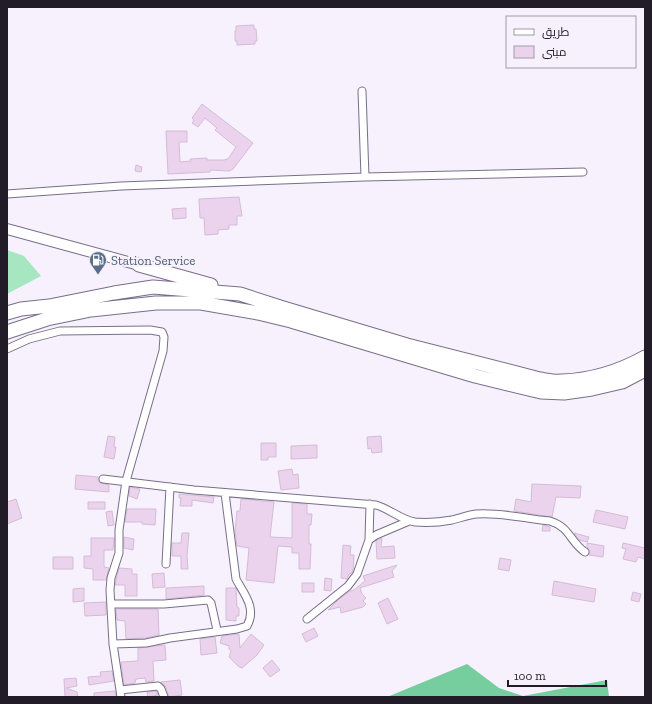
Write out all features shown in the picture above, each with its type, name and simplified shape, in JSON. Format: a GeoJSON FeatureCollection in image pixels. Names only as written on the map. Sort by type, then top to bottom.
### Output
{"type":"FeatureCollection","features":[{"type":"Feature","properties":{"kind":"highway"},"geometry":{"type":"LineString","coordinates":[[139,265],[142,276],[146,282],[186,303]]}},
{"type":"Feature","properties":{"kind":"highway"},"geometry":{"type":"LineString","coordinates":[[139,265],[407,344],[540,379],[562,381],[592,377],[627,367],[645,357]]}},
{"type":"Feature","properties":{"kind":"highway"},"geometry":{"type":"LineString","coordinates":[[7,313],[21,309],[49,306],[153,287],[240,294]]}},
{"type":"Feature","properties":{"kind":"highway"},"geometry":{"type":"LineString","coordinates":[[7,332],[47,319],[91,310],[156,303],[201,303],[258,313],[291,321],[475,376],[541,392],[564,393],[592,389],[622,382],[645,370]]}},
{"type":"Feature","properties":{"kind":"main road"},"geometry":{"type":"LineString","coordinates":[[7,229],[139,265]]}},
{"type":"Feature","properties":{"kind":"street"},"geometry":{"type":"LineString","coordinates":[[362,91],[365,177]]}},
{"type":"Feature","properties":{"kind":"street"},"geometry":{"type":"LineString","coordinates":[[7,194],[121,186],[365,177],[583,172]]}},
{"type":"Feature","properties":{"kind":"street"},"geometry":{"type":"LineString","coordinates":[[7,349],[29,339],[60,331],[150,330],[162,332],[164,337],[163,351],[126,481],[119,530],[119,553],[111,578],[110,590],[113,644],[120,693],[158,686],[164,697]]}},
{"type":"Feature","properties":{"kind":"street"},"geometry":{"type":"LineString","coordinates":[[104,479],[225,493],[370,504],[384,507],[409,521]]}},
{"type":"Feature","properties":{"kind":"street"},"geometry":{"type":"LineString","coordinates":[[166,564],[170,487]]}},
{"type":"Feature","properties":{"kind":"street"},"geometry":{"type":"LineString","coordinates":[[113,644],[146,643],[246,626],[249,621],[251,611],[247,598],[236,579],[225,493]]}},
{"type":"Feature","properties":{"kind":"street"},"geometry":{"type":"LineString","coordinates":[[306,619],[318,611],[351,582],[361,563],[370,540],[370,504]]}},
{"type":"Feature","properties":{"kind":"street"},"geometry":{"type":"LineString","coordinates":[[370,540],[376,535],[409,521],[434,522],[476,514],[491,514],[550,521],[559,524],[585,552]]}},
{"type":"Feature","properties":{"kind":"street"},"geometry":{"type":"LineString","coordinates":[[111,604],[164,604],[208,600],[211,603],[217,630]]}},
{"type":"Feature","properties":{"kind":"green space"},"geometry":{"type":"Polygon","coordinates":[[[7,250],[24,256],[41,276],[7,294],[7,250]]]}},
{"type":"Feature","properties":{"kind":"green space"},"geometry":{"type":"Polygon","coordinates":[[[467,664],[499,688],[523,696],[607,680],[609,697],[387,697],[467,664]]]}},
{"type":"Feature","properties":{"kind":"building"},"geometry":{"type":"Polygon","coordinates":[[[254,25],[254,29],[256,29],[257,41],[255,41],[255,44],[237,45],[237,41],[235,41],[236,26],[254,25]]]}},
{"type":"Feature","properties":{"kind":"building"},"geometry":{"type":"Polygon","coordinates":[[[202,104],[253,143],[233,169],[229,171],[210,170],[210,172],[168,174],[166,131],[187,131],[187,142],[179,142],[180,162],[191,161],[190,159],[228,159],[236,147],[215,130],[217,128],[205,118],[198,127],[192,123],[194,120],[192,118],[202,104]]]}},
{"type":"Feature","properties":{"kind":"building"},"geometry":{"type":"Polygon","coordinates":[[[136,165],[142,167],[141,172],[135,171],[136,165]]]}},
{"type":"Feature","properties":{"kind":"building"},"geometry":{"type":"Polygon","coordinates":[[[239,197],[242,216],[237,216],[237,225],[229,225],[229,229],[218,230],[218,234],[205,235],[204,218],[200,218],[199,199],[239,197]]]}},
{"type":"Feature","properties":{"kind":"building"},"geometry":{"type":"Polygon","coordinates":[[[186,208],[186,218],[173,219],[172,209],[186,208]]]}},
{"type":"Feature","properties":{"kind":"building"},"geometry":{"type":"Polygon","coordinates":[[[108,436],[115,437],[114,447],[116,447],[114,459],[104,457],[108,436]]]}},
{"type":"Feature","properties":{"kind":"building"},"geometry":{"type":"Polygon","coordinates":[[[381,436],[382,452],[372,453],[371,448],[368,449],[367,437],[381,436]]]}},
{"type":"Feature","properties":{"kind":"building"},"geometry":{"type":"Polygon","coordinates":[[[261,443],[276,443],[276,457],[268,457],[268,460],[261,460],[261,443]]]}},
{"type":"Feature","properties":{"kind":"building"},"geometry":{"type":"Polygon","coordinates":[[[317,445],[317,458],[291,459],[291,446],[317,445]]]}},
{"type":"Feature","properties":{"kind":"building"},"geometry":{"type":"Polygon","coordinates":[[[292,469],[293,475],[298,474],[299,488],[281,490],[278,471],[292,469]]]}},
{"type":"Feature","properties":{"kind":"building"},"geometry":{"type":"Polygon","coordinates":[[[76,475],[98,477],[98,481],[100,483],[109,485],[109,492],[75,489],[76,475]]]}},
{"type":"Feature","properties":{"kind":"building"},"geometry":{"type":"Polygon","coordinates":[[[532,484],[581,486],[580,498],[556,497],[552,517],[514,511],[516,499],[531,502],[532,484]]]}},
{"type":"Feature","properties":{"kind":"building"},"geometry":{"type":"Polygon","coordinates":[[[130,487],[140,489],[137,499],[129,496],[130,487]]]}},
{"type":"Feature","properties":{"kind":"building"},"geometry":{"type":"Polygon","coordinates":[[[179,494],[214,497],[213,503],[192,500],[192,506],[180,506],[181,498],[179,498],[179,494]]]}},
{"type":"Feature","properties":{"kind":"building"},"geometry":{"type":"Polygon","coordinates":[[[16,499],[22,518],[7,524],[7,502],[16,499]]]}},
{"type":"Feature","properties":{"kind":"building"},"geometry":{"type":"Polygon","coordinates":[[[241,499],[274,502],[270,537],[292,538],[292,503],[307,504],[307,514],[312,514],[311,525],[309,525],[309,544],[311,544],[310,569],[299,569],[299,553],[292,553],[292,547],[278,546],[274,583],[246,580],[249,548],[237,546],[235,531],[237,511],[240,511],[241,499]]]}},
{"type":"Feature","properties":{"kind":"building"},"geometry":{"type":"Polygon","coordinates":[[[88,502],[105,502],[105,509],[88,509],[88,502]]]}},
{"type":"Feature","properties":{"kind":"building"},"geometry":{"type":"Polygon","coordinates":[[[127,509],[156,509],[155,525],[142,524],[142,522],[125,522],[127,509]]]}},
{"type":"Feature","properties":{"kind":"building"},"geometry":{"type":"Polygon","coordinates":[[[596,510],[628,517],[625,529],[593,522],[596,510]]]}},
{"type":"Feature","properties":{"kind":"building"},"geometry":{"type":"Polygon","coordinates":[[[112,511],[114,525],[108,526],[106,512],[112,511]]]}},
{"type":"Feature","properties":{"kind":"building"},"geometry":{"type":"Polygon","coordinates":[[[543,525],[550,527],[550,531],[542,531],[543,525]]]}},
{"type":"Feature","properties":{"kind":"building"},"geometry":{"type":"Polygon","coordinates":[[[182,533],[189,533],[187,556],[188,569],[181,569],[181,556],[172,556],[172,543],[181,543],[182,533]]]}},
{"type":"Feature","properties":{"kind":"building"},"geometry":{"type":"Polygon","coordinates":[[[574,533],[589,537],[587,542],[579,540],[574,533]]]}},
{"type":"Feature","properties":{"kind":"building"},"geometry":{"type":"Polygon","coordinates":[[[124,537],[134,539],[133,550],[124,548],[124,537]]]}},
{"type":"Feature","properties":{"kind":"building"},"geometry":{"type":"Polygon","coordinates":[[[91,538],[114,538],[113,550],[104,550],[104,567],[109,568],[106,580],[93,580],[93,569],[84,568],[84,556],[91,556],[91,538]]]}},
{"type":"Feature","properties":{"kind":"building"},"geometry":{"type":"Polygon","coordinates":[[[382,538],[381,547],[394,546],[395,558],[377,559],[376,541],[382,538]]]}},
{"type":"Feature","properties":{"kind":"building"},"geometry":{"type":"Polygon","coordinates":[[[587,543],[604,546],[603,557],[589,555],[590,551],[587,547],[587,543]]]}},
{"type":"Feature","properties":{"kind":"building"},"geometry":{"type":"Polygon","coordinates":[[[623,543],[645,548],[645,559],[638,557],[636,562],[623,559],[626,549],[622,548],[623,543]]]}},
{"type":"Feature","properties":{"kind":"building"},"geometry":{"type":"Polygon","coordinates":[[[343,545],[351,546],[350,555],[354,555],[353,571],[349,574],[347,579],[341,578],[343,545]]]}},
{"type":"Feature","properties":{"kind":"building"},"geometry":{"type":"Polygon","coordinates":[[[53,557],[73,557],[73,569],[53,569],[53,557]]]}},
{"type":"Feature","properties":{"kind":"building"},"geometry":{"type":"Polygon","coordinates":[[[500,558],[511,560],[509,571],[498,569],[500,558]]]}},
{"type":"Feature","properties":{"kind":"building"},"geometry":{"type":"Polygon","coordinates":[[[397,565],[392,571],[394,577],[360,588],[362,594],[366,598],[363,601],[366,604],[363,607],[341,613],[340,607],[328,610],[339,599],[365,581],[363,576],[397,565]]]}},
{"type":"Feature","properties":{"kind":"building"},"geometry":{"type":"Polygon","coordinates":[[[119,568],[132,569],[132,574],[137,574],[137,596],[125,596],[125,585],[115,585],[119,568]]]}},
{"type":"Feature","properties":{"kind":"building"},"geometry":{"type":"Polygon","coordinates":[[[164,573],[165,587],[153,588],[152,574],[164,573]]]}},
{"type":"Feature","properties":{"kind":"building"},"geometry":{"type":"Polygon","coordinates":[[[325,578],[332,579],[331,591],[324,590],[325,578]]]}},
{"type":"Feature","properties":{"kind":"building"},"geometry":{"type":"Polygon","coordinates":[[[554,581],[596,589],[594,602],[552,595],[554,581]]]}},
{"type":"Feature","properties":{"kind":"building"},"geometry":{"type":"Polygon","coordinates":[[[302,583],[314,583],[314,592],[302,592],[302,583]]]}},
{"type":"Feature","properties":{"kind":"building"},"geometry":{"type":"Polygon","coordinates":[[[204,586],[204,595],[166,599],[166,588],[204,586]]]}},
{"type":"Feature","properties":{"kind":"building"},"geometry":{"type":"Polygon","coordinates":[[[84,588],[84,601],[73,602],[73,589],[84,588]]]}},
{"type":"Feature","properties":{"kind":"building"},"geometry":{"type":"Polygon","coordinates":[[[226,588],[236,588],[239,616],[236,616],[236,621],[226,620],[226,588]]]}},
{"type":"Feature","properties":{"kind":"building"},"geometry":{"type":"Polygon","coordinates":[[[633,592],[641,594],[639,602],[631,600],[633,592]]]}},
{"type":"Feature","properties":{"kind":"building"},"geometry":{"type":"Polygon","coordinates":[[[388,598],[398,619],[387,624],[378,603],[388,598]]]}},
{"type":"Feature","properties":{"kind":"building"},"geometry":{"type":"Polygon","coordinates":[[[106,602],[106,615],[85,616],[84,603],[106,602]]]}},
{"type":"Feature","properties":{"kind":"building"},"geometry":{"type":"Polygon","coordinates":[[[116,609],[158,609],[159,635],[145,638],[126,639],[125,621],[117,620],[116,609]]]}},
{"type":"Feature","properties":{"kind":"building"},"geometry":{"type":"Polygon","coordinates":[[[314,628],[318,636],[306,642],[302,634],[314,628]]]}},
{"type":"Feature","properties":{"kind":"building"},"geometry":{"type":"Polygon","coordinates":[[[239,634],[240,648],[251,634],[264,645],[257,655],[242,668],[229,657],[231,651],[229,646],[220,643],[222,636],[239,634]]]}},
{"type":"Feature","properties":{"kind":"building"},"geometry":{"type":"Polygon","coordinates":[[[215,637],[217,653],[201,655],[200,639],[215,637]]]}},
{"type":"Feature","properties":{"kind":"building"},"geometry":{"type":"Polygon","coordinates":[[[165,645],[166,660],[153,661],[154,681],[146,682],[145,678],[136,679],[135,683],[124,685],[121,662],[138,661],[138,648],[165,645]]]}},
{"type":"Feature","properties":{"kind":"building"},"geometry":{"type":"Polygon","coordinates":[[[272,660],[280,670],[270,677],[263,668],[272,660]]]}},
{"type":"Feature","properties":{"kind":"building"},"geometry":{"type":"Polygon","coordinates":[[[112,671],[114,681],[89,685],[88,677],[101,676],[100,672],[112,671]]]}},
{"type":"Feature","properties":{"kind":"building"},"geometry":{"type":"Polygon","coordinates":[[[76,678],[77,686],[66,688],[77,692],[78,697],[65,697],[64,679],[76,678]]]}},
{"type":"Feature","properties":{"kind":"building"},"geometry":{"type":"Polygon","coordinates":[[[180,680],[182,695],[169,697],[166,687],[161,682],[180,680]]]}},
{"type":"Feature","properties":{"kind":"building"},"geometry":{"type":"Polygon","coordinates":[[[115,691],[116,697],[94,697],[94,693],[115,691]]]}},
{"type":"Feature","properties":{"kind":"building"},"geometry":{"type":"Polygon","coordinates":[[[156,691],[158,695],[148,697],[147,692],[156,691]]]}},
{"type":"Feature","properties":{"kind":"place","name":"Station Service"},"geometry":{"type":"Point","coordinates":[98,275]}}]}
